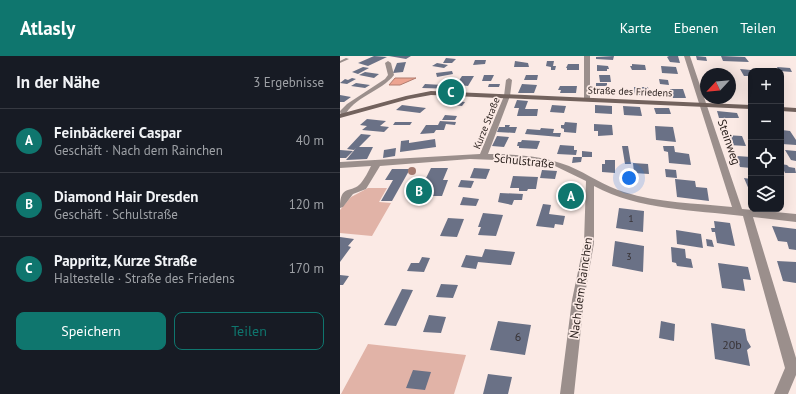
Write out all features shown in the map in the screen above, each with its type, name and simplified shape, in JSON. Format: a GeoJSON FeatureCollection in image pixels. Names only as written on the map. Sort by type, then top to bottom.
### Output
{"type":"FeatureCollection","features":[{"type":"Feature","properties":{"kind":"street"},"geometry":{"type":"LineString","coordinates":[[586,56],[587,99]]}},
{"type":"Feature","properties":{"kind":"street","name":"Steinweg"},"geometry":{"type":"LineString","coordinates":[[687,56],[700,95]]}},
{"type":"Feature","properties":{"kind":"street"},"geometry":{"type":"LineString","coordinates":[[342,115],[345,108],[387,80],[390,75],[388,63]]}},
{"type":"Feature","properties":{"kind":"street"},"geometry":{"type":"LineString","coordinates":[[507,96],[509,80]]}},
{"type":"Feature","properties":{"kind":"street","name":"Straße des Friedens"},"geometry":{"type":"LineString","coordinates":[[342,115],[425,94],[700,104]]}},
{"type":"Feature","properties":{"kind":"street","name":"Kurze Straße"},"geometry":{"type":"LineString","coordinates":[[483,157],[507,96]]}},
{"type":"Feature","properties":{"kind":"street","name":"Straße des Friedens"},"geometry":{"type":"LineString","coordinates":[[703,104],[748,107]]}},
{"type":"Feature","properties":{"kind":"street","name":"Steinweg"},"geometry":{"type":"LineString","coordinates":[[703,104],[743,212]]}},
{"type":"Feature","properties":{"kind":"street"},"geometry":{"type":"LineString","coordinates":[[784,109],[796,110]]}},
{"type":"Feature","properties":{"kind":"street","name":"Schulstraße"},"geometry":{"type":"LineString","coordinates":[[340,165],[483,157],[523,158],[548,162],[568,168],[590,181],[621,194],[651,202],[796,218]]}},
{"type":"Feature","properties":{"kind":"street"},"geometry":{"type":"LineString","coordinates":[[340,205],[350,192],[363,187],[377,164]]}},
{"type":"Feature","properties":{"kind":"street","name":"Nach dem Rainchen"},"geometry":{"type":"LineString","coordinates":[[567,394],[578,300],[589,243],[590,181]]}},
{"type":"Feature","properties":{"kind":"street"},"geometry":{"type":"LineString","coordinates":[[743,212],[792,368],[781,394]]}},
{"type":"Feature","properties":{"kind":"lane"},"geometry":{"type":"LineString","coordinates":[[340,57],[347,59],[340,62]]}},
{"type":"Feature","properties":{"kind":"shaded area"},"geometry":{"type":"Polygon","coordinates":[[[395,78],[416,78],[400,85],[389,85],[395,78]]]}},
{"type":"Feature","properties":{"kind":"shaded area"},"geometry":{"type":"Polygon","coordinates":[[[368,188],[387,188],[379,202],[391,203],[372,236],[340,233],[340,210],[351,197],[368,188]]]}},
{"type":"Feature","properties":{"kind":"shaded area"},"geometry":{"type":"Polygon","coordinates":[[[368,344],[466,355],[454,394],[341,394],[368,344]]]}},
{"type":"Feature","properties":{"kind":"building"},"geometry":{"type":"Polygon","coordinates":[[[374,56],[387,57],[368,66],[358,63],[374,56]]]}},
{"type":"Feature","properties":{"kind":"building"},"geometry":{"type":"Polygon","coordinates":[[[389,56],[411,56],[406,59],[389,56]]]}},
{"type":"Feature","properties":{"kind":"building"},"geometry":{"type":"Polygon","coordinates":[[[614,56],[613,60],[596,59],[596,57],[614,56]]]}},
{"type":"Feature","properties":{"kind":"building"},"geometry":{"type":"Polygon","coordinates":[[[678,56],[680,63],[670,62],[667,57],[678,56]]]}},
{"type":"Feature","properties":{"kind":"building"},"geometry":{"type":"Polygon","coordinates":[[[696,56],[706,57],[707,61],[697,60],[696,56]]]}},
{"type":"Feature","properties":{"kind":"building"},"geometry":{"type":"Polygon","coordinates":[[[721,56],[745,57],[749,62],[723,61],[721,56]]]}},
{"type":"Feature","properties":{"kind":"building"},"geometry":{"type":"Polygon","coordinates":[[[446,58],[456,59],[452,63],[443,63],[446,58]]]}},
{"type":"Feature","properties":{"kind":"building"},"geometry":{"type":"Polygon","coordinates":[[[475,60],[486,60],[485,64],[473,65],[475,60]]]}},
{"type":"Feature","properties":{"kind":"building"},"geometry":{"type":"Polygon","coordinates":[[[515,61],[528,63],[529,67],[514,67],[515,61]]]}},
{"type":"Feature","properties":{"kind":"building"},"geometry":{"type":"Polygon","coordinates":[[[547,61],[554,61],[553,66],[556,66],[555,70],[551,70],[551,67],[546,66],[547,61]]]}},
{"type":"Feature","properties":{"kind":"building"},"geometry":{"type":"Polygon","coordinates":[[[406,62],[403,72],[393,73],[397,63],[406,62]]]}},
{"type":"Feature","properties":{"kind":"building"},"geometry":{"type":"Polygon","coordinates":[[[437,63],[448,65],[444,68],[432,66],[437,63]]]}},
{"type":"Feature","properties":{"kind":"building"},"geometry":{"type":"Polygon","coordinates":[[[568,64],[579,64],[579,70],[567,70],[566,68],[568,64]]]}},
{"type":"Feature","properties":{"kind":"building"},"geometry":{"type":"Polygon","coordinates":[[[632,64],[645,65],[646,70],[632,70],[630,66],[632,66],[632,64]]]}},
{"type":"Feature","properties":{"kind":"building"},"geometry":{"type":"Polygon","coordinates":[[[597,65],[608,66],[609,69],[607,69],[607,71],[597,71],[597,65]]]}},
{"type":"Feature","properties":{"kind":"building"},"geometry":{"type":"Polygon","coordinates":[[[661,66],[676,67],[678,74],[662,73],[661,66]]]}},
{"type":"Feature","properties":{"kind":"building"},"geometry":{"type":"Polygon","coordinates":[[[363,67],[369,68],[358,74],[352,72],[363,67]]]}},
{"type":"Feature","properties":{"kind":"building"},"geometry":{"type":"Polygon","coordinates":[[[777,67],[790,68],[792,72],[784,71],[784,68],[777,67]]]}},
{"type":"Feature","properties":{"kind":"building"},"geometry":{"type":"Polygon","coordinates":[[[740,69],[748,70],[748,76],[744,76],[740,69]]]}},
{"type":"Feature","properties":{"kind":"building"},"geometry":{"type":"Polygon","coordinates":[[[452,71],[453,74],[437,77],[436,73],[452,71]]]}},
{"type":"Feature","properties":{"kind":"building"},"geometry":{"type":"Polygon","coordinates":[[[365,72],[379,74],[374,78],[359,75],[365,72]]]}},
{"type":"Feature","properties":{"kind":"building"},"geometry":{"type":"Polygon","coordinates":[[[484,75],[494,75],[491,81],[482,81],[484,75]]]}},
{"type":"Feature","properties":{"kind":"building"},"geometry":{"type":"Polygon","coordinates":[[[526,75],[538,75],[537,80],[524,80],[526,75]]]}},
{"type":"Feature","properties":{"kind":"building"},"geometry":{"type":"Polygon","coordinates":[[[599,75],[610,75],[611,82],[600,82],[599,75]]]}},
{"type":"Feature","properties":{"kind":"building"},"geometry":{"type":"Polygon","coordinates":[[[462,76],[474,76],[468,86],[458,85],[455,89],[422,88],[425,84],[443,85],[449,82],[458,82],[462,76]]]}},
{"type":"Feature","properties":{"kind":"building"},"geometry":{"type":"Polygon","coordinates":[[[352,78],[356,79],[347,84],[340,83],[345,79],[348,80],[352,78]]]}},
{"type":"Feature","properties":{"kind":"building"},"geometry":{"type":"Polygon","coordinates":[[[659,79],[668,80],[669,85],[660,84],[659,79]]]}},
{"type":"Feature","properties":{"kind":"building"},"geometry":{"type":"Polygon","coordinates":[[[356,83],[370,85],[365,88],[351,86],[356,83]]]}},
{"type":"Feature","properties":{"kind":"building"},"geometry":{"type":"Polygon","coordinates":[[[596,83],[607,83],[607,86],[596,86],[596,83]]]}},
{"type":"Feature","properties":{"kind":"building"},"geometry":{"type":"Polygon","coordinates":[[[489,84],[500,84],[499,87],[488,87],[489,84]]]}},
{"type":"Feature","properties":{"kind":"building"},"geometry":{"type":"Polygon","coordinates":[[[522,84],[537,85],[534,93],[518,93],[522,84]]]}},
{"type":"Feature","properties":{"kind":"building"},"geometry":{"type":"Polygon","coordinates":[[[560,86],[577,86],[576,93],[560,93],[561,90],[558,90],[560,86]]]}},
{"type":"Feature","properties":{"kind":"building"},"geometry":{"type":"Polygon","coordinates":[[[634,87],[648,87],[649,95],[635,95],[634,87]]]}},
{"type":"Feature","properties":{"kind":"building"},"geometry":{"type":"Polygon","coordinates":[[[596,88],[614,89],[614,95],[596,94],[596,88]]]}},
{"type":"Feature","properties":{"kind":"building"},"geometry":{"type":"Polygon","coordinates":[[[670,89],[683,89],[686,98],[673,98],[672,95],[670,95],[670,89]]]}},
{"type":"Feature","properties":{"kind":"building"},"geometry":{"type":"Polygon","coordinates":[[[340,95],[351,97],[344,102],[340,102],[340,95]]]}},
{"type":"Feature","properties":{"kind":"building"},"geometry":{"type":"Polygon","coordinates":[[[517,100],[528,101],[525,109],[538,109],[537,116],[517,116],[519,108],[514,108],[517,100]]]}},
{"type":"Feature","properties":{"kind":"building"},"geometry":{"type":"Polygon","coordinates":[[[456,101],[465,102],[462,106],[453,105],[456,101]]]}},
{"type":"Feature","properties":{"kind":"building"},"geometry":{"type":"Polygon","coordinates":[[[402,105],[426,108],[420,113],[396,110],[402,105]]]}},
{"type":"Feature","properties":{"kind":"building"},"geometry":{"type":"Polygon","coordinates":[[[552,105],[566,106],[564,113],[550,112],[552,105]]]}},
{"type":"Feature","properties":{"kind":"building"},"geometry":{"type":"Polygon","coordinates":[[[595,105],[612,106],[612,114],[595,113],[595,105]]]}},
{"type":"Feature","properties":{"kind":"building"},"geometry":{"type":"Polygon","coordinates":[[[623,106],[640,107],[642,116],[624,115],[623,106]]]}},
{"type":"Feature","properties":{"kind":"building"},"geometry":{"type":"Polygon","coordinates":[[[654,108],[669,108],[671,114],[656,114],[654,108]]]}},
{"type":"Feature","properties":{"kind":"building"},"geometry":{"type":"Polygon","coordinates":[[[717,111],[737,113],[739,118],[719,118],[717,111]]]}},
{"type":"Feature","properties":{"kind":"building"},"geometry":{"type":"Polygon","coordinates":[[[445,115],[457,116],[455,120],[442,120],[445,115]]]}},
{"type":"Feature","properties":{"kind":"building"},"geometry":{"type":"Polygon","coordinates":[[[367,119],[386,121],[380,126],[389,127],[384,132],[362,130],[367,126],[360,125],[367,119]]]}},
{"type":"Feature","properties":{"kind":"building"},"geometry":{"type":"Polygon","coordinates":[[[440,121],[456,122],[455,125],[446,124],[444,130],[436,130],[434,133],[420,134],[426,125],[438,125],[440,121]]]}},
{"type":"Feature","properties":{"kind":"building"},"geometry":{"type":"Polygon","coordinates":[[[395,122],[412,122],[410,125],[393,125],[395,122]]]}},
{"type":"Feature","properties":{"kind":"building"},"geometry":{"type":"Polygon","coordinates":[[[565,122],[577,123],[576,133],[564,132],[561,125],[564,125],[565,122]]]}},
{"type":"Feature","properties":{"kind":"building"},"geometry":{"type":"Polygon","coordinates":[[[594,124],[612,125],[613,135],[598,136],[598,131],[594,131],[594,124]]]}},
{"type":"Feature","properties":{"kind":"building"},"geometry":{"type":"Polygon","coordinates":[[[505,125],[510,125],[509,127],[517,127],[515,133],[497,132],[499,127],[505,127],[505,125]]]}},
{"type":"Feature","properties":{"kind":"building"},"geometry":{"type":"Polygon","coordinates":[[[655,126],[673,127],[676,142],[656,140],[655,126]]]}},
{"type":"Feature","properties":{"kind":"building"},"geometry":{"type":"Polygon","coordinates":[[[541,128],[554,129],[553,133],[561,133],[560,137],[525,134],[527,129],[540,130],[541,128]]]}},
{"type":"Feature","properties":{"kind":"building"},"geometry":{"type":"Polygon","coordinates":[[[784,130],[790,131],[796,140],[796,145],[784,144],[784,130]]]}},
{"type":"Feature","properties":{"kind":"building"},"geometry":{"type":"Polygon","coordinates":[[[361,134],[371,135],[359,147],[373,147],[367,159],[346,160],[356,148],[354,150],[347,149],[361,134]]]}},
{"type":"Feature","properties":{"kind":"building"},"geometry":{"type":"Polygon","coordinates":[[[725,135],[742,136],[746,146],[729,145],[725,135]]]}},
{"type":"Feature","properties":{"kind":"building"},"geometry":{"type":"Polygon","coordinates":[[[497,136],[509,137],[504,147],[492,146],[497,136]]]}},
{"type":"Feature","properties":{"kind":"building"},"geometry":{"type":"Polygon","coordinates":[[[435,139],[436,147],[400,152],[401,141],[409,140],[409,143],[435,139]]]}},
{"type":"Feature","properties":{"kind":"building"},"geometry":{"type":"Polygon","coordinates":[[[522,140],[540,141],[537,149],[519,148],[519,146],[517,146],[518,142],[521,142],[522,140]]]}},
{"type":"Feature","properties":{"kind":"building"},"geometry":{"type":"Polygon","coordinates":[[[560,145],[574,146],[574,150],[577,150],[576,155],[557,154],[560,145]]]}},
{"type":"Feature","properties":{"kind":"building"},"geometry":{"type":"Polygon","coordinates":[[[622,146],[628,146],[631,164],[625,164],[622,146]]]}},
{"type":"Feature","properties":{"kind":"building"},"geometry":{"type":"Polygon","coordinates":[[[663,146],[674,146],[675,152],[689,154],[691,165],[669,163],[668,152],[664,151],[663,146]]]}},
{"type":"Feature","properties":{"kind":"building"},"geometry":{"type":"Polygon","coordinates":[[[396,148],[395,156],[383,158],[384,150],[396,148]]]}},
{"type":"Feature","properties":{"kind":"building"},"geometry":{"type":"Polygon","coordinates":[[[340,150],[353,151],[346,158],[340,158],[340,150]]]}},
{"type":"Feature","properties":{"kind":"building"},"geometry":{"type":"Polygon","coordinates":[[[785,150],[796,151],[796,161],[791,160],[785,150]]]}},
{"type":"Feature","properties":{"kind":"building"},"geometry":{"type":"Polygon","coordinates":[[[582,151],[592,152],[592,157],[582,157],[582,151]]]}},
{"type":"Feature","properties":{"kind":"building"},"geometry":{"type":"Polygon","coordinates":[[[737,156],[748,157],[748,168],[740,167],[737,156]]]}},
{"type":"Feature","properties":{"kind":"building"},"geometry":{"type":"Polygon","coordinates":[[[573,157],[582,157],[581,162],[572,163],[573,157]]]}},
{"type":"Feature","properties":{"kind":"building"},"geometry":{"type":"Polygon","coordinates":[[[605,160],[615,160],[615,173],[602,172],[602,164],[605,164],[605,160]]]}},
{"type":"Feature","properties":{"kind":"building"},"geometry":{"type":"Polygon","coordinates":[[[633,163],[648,164],[649,174],[634,173],[633,163]]]}},
{"type":"Feature","properties":{"kind":"building"},"geometry":{"type":"Polygon","coordinates":[[[784,164],[795,168],[796,173],[785,173],[784,164]]]}},
{"type":"Feature","properties":{"kind":"building"},"geometry":{"type":"Polygon","coordinates":[[[431,168],[448,168],[443,180],[448,180],[442,196],[412,196],[420,180],[425,180],[431,168]]]}},
{"type":"Feature","properties":{"kind":"building"},"geometry":{"type":"Polygon","coordinates":[[[474,168],[490,169],[486,179],[470,178],[474,168]]]}},
{"type":"Feature","properties":{"kind":"building"},"geometry":{"type":"Polygon","coordinates":[[[392,169],[410,169],[392,201],[381,201],[393,180],[385,180],[392,169]]]}},
{"type":"Feature","properties":{"kind":"building"},"geometry":{"type":"Polygon","coordinates":[[[665,169],[676,170],[677,178],[666,177],[665,169]]]}},
{"type":"Feature","properties":{"kind":"building"},"geometry":{"type":"Polygon","coordinates":[[[542,170],[557,171],[555,179],[540,178],[542,170]]]}},
{"type":"Feature","properties":{"kind":"building"},"geometry":{"type":"Polygon","coordinates":[[[513,176],[538,177],[536,189],[519,191],[519,188],[510,188],[513,176]]]}},
{"type":"Feature","properties":{"kind":"building"},"geometry":{"type":"Polygon","coordinates":[[[744,178],[748,179],[748,187],[744,178]]]}},
{"type":"Feature","properties":{"kind":"building"},"geometry":{"type":"Polygon","coordinates":[[[675,179],[695,181],[696,187],[707,188],[709,201],[677,197],[675,179]]]}},
{"type":"Feature","properties":{"kind":"building"},"geometry":{"type":"Polygon","coordinates":[[[461,180],[474,181],[471,188],[458,187],[461,180]]]}},
{"type":"Feature","properties":{"kind":"building"},"geometry":{"type":"Polygon","coordinates":[[[565,186],[579,186],[578,207],[563,206],[565,186]]]}},
{"type":"Feature","properties":{"kind":"building"},"geometry":{"type":"Polygon","coordinates":[[[500,193],[523,194],[522,200],[514,200],[512,205],[498,202],[500,193]]]}},
{"type":"Feature","properties":{"kind":"building"},"geometry":{"type":"Polygon","coordinates":[[[463,197],[479,199],[476,206],[460,205],[463,197]]]}},
{"type":"Feature","properties":{"kind":"building"},"geometry":{"type":"Polygon","coordinates":[[[543,204],[551,205],[549,214],[565,216],[563,225],[555,224],[554,228],[536,226],[543,204]]]}},
{"type":"Feature","properties":{"kind":"building"},"geometry":{"type":"Polygon","coordinates":[[[619,208],[644,211],[643,232],[616,228],[619,208]]]}},
{"type":"Feature","properties":{"kind":"building"},"geometry":{"type":"Polygon","coordinates":[[[483,213],[503,215],[496,236],[478,235],[481,227],[478,227],[483,213]]]}},
{"type":"Feature","properties":{"kind":"building"},"geometry":{"type":"Polygon","coordinates":[[[448,218],[464,219],[457,237],[440,236],[448,218]]]}},
{"type":"Feature","properties":{"kind":"building"},"geometry":{"type":"Polygon","coordinates":[[[714,221],[730,223],[735,246],[717,243],[715,232],[712,232],[711,228],[715,228],[714,221]]]}},
{"type":"Feature","properties":{"kind":"building"},"geometry":{"type":"Polygon","coordinates":[[[772,226],[796,229],[796,250],[789,249],[787,242],[778,241],[772,226]]]}},
{"type":"Feature","properties":{"kind":"building"},"geometry":{"type":"Polygon","coordinates":[[[676,230],[701,234],[703,248],[677,244],[676,230]]]}},
{"type":"Feature","properties":{"kind":"building"},"geometry":{"type":"Polygon","coordinates":[[[340,237],[354,239],[348,246],[351,247],[340,262],[340,237]]]}},
{"type":"Feature","properties":{"kind":"building"},"geometry":{"type":"Polygon","coordinates":[[[706,239],[712,240],[714,247],[707,246],[706,239]]]}},
{"type":"Feature","properties":{"kind":"building"},"geometry":{"type":"Polygon","coordinates":[[[615,241],[644,246],[643,272],[612,266],[615,241]]]}},
{"type":"Feature","properties":{"kind":"building"},"geometry":{"type":"Polygon","coordinates":[[[671,247],[685,249],[686,258],[691,259],[693,268],[677,266],[676,263],[672,262],[671,247]]]}},
{"type":"Feature","properties":{"kind":"building"},"geometry":{"type":"Polygon","coordinates":[[[485,249],[515,252],[511,265],[478,262],[476,269],[461,267],[466,255],[482,257],[485,249]]]}},
{"type":"Feature","properties":{"kind":"building"},"geometry":{"type":"Polygon","coordinates":[[[422,257],[430,258],[424,272],[407,271],[411,263],[419,263],[422,257]]]}},
{"type":"Feature","properties":{"kind":"building"},"geometry":{"type":"Polygon","coordinates":[[[777,261],[796,262],[796,283],[783,281],[777,261]]]}},
{"type":"Feature","properties":{"kind":"building"},"geometry":{"type":"Polygon","coordinates":[[[718,263],[748,267],[751,280],[743,279],[745,291],[722,288],[718,263]]]}},
{"type":"Feature","properties":{"kind":"building"},"geometry":{"type":"Polygon","coordinates":[[[340,275],[349,276],[343,285],[340,285],[340,275]]]}},
{"type":"Feature","properties":{"kind":"building"},"geometry":{"type":"Polygon","coordinates":[[[441,284],[458,285],[453,298],[436,297],[441,284]]]}},
{"type":"Feature","properties":{"kind":"building"},"geometry":{"type":"Polygon","coordinates":[[[402,289],[413,290],[396,326],[384,325],[402,289]]]}},
{"type":"Feature","properties":{"kind":"building"},"geometry":{"type":"Polygon","coordinates":[[[429,315],[446,317],[441,333],[423,332],[429,315]]]}},
{"type":"Feature","properties":{"kind":"building"},"geometry":{"type":"Polygon","coordinates":[[[498,321],[531,325],[525,355],[490,350],[498,321]]]}},
{"type":"Feature","properties":{"kind":"building"},"geometry":{"type":"Polygon","coordinates":[[[661,321],[675,324],[674,341],[659,338],[661,321]]]}},
{"type":"Feature","properties":{"kind":"building"},"geometry":{"type":"Polygon","coordinates":[[[711,323],[745,329],[747,340],[751,347],[747,350],[750,366],[715,359],[711,323]]]}},
{"type":"Feature","properties":{"kind":"building"},"geometry":{"type":"Polygon","coordinates":[[[413,370],[431,372],[425,390],[406,388],[413,370]]]}},
{"type":"Feature","properties":{"kind":"building"},"geometry":{"type":"Polygon","coordinates":[[[488,374],[512,377],[508,394],[483,394],[488,374]]]}},
{"type":"Feature","properties":{"kind":"place","name":"Pappritz, Kurze Straße"},"geometry":{"type":"Point","coordinates":[451,92]}},
{"type":"Feature","properties":{"kind":"place","name":"Diamond Hair Dresden"},"geometry":{"type":"Point","coordinates":[419,191]}},
{"type":"Feature","properties":{"kind":"place","name":"Feinbäckerei Caspar"},"geometry":{"type":"Point","coordinates":[571,196]}}]}
